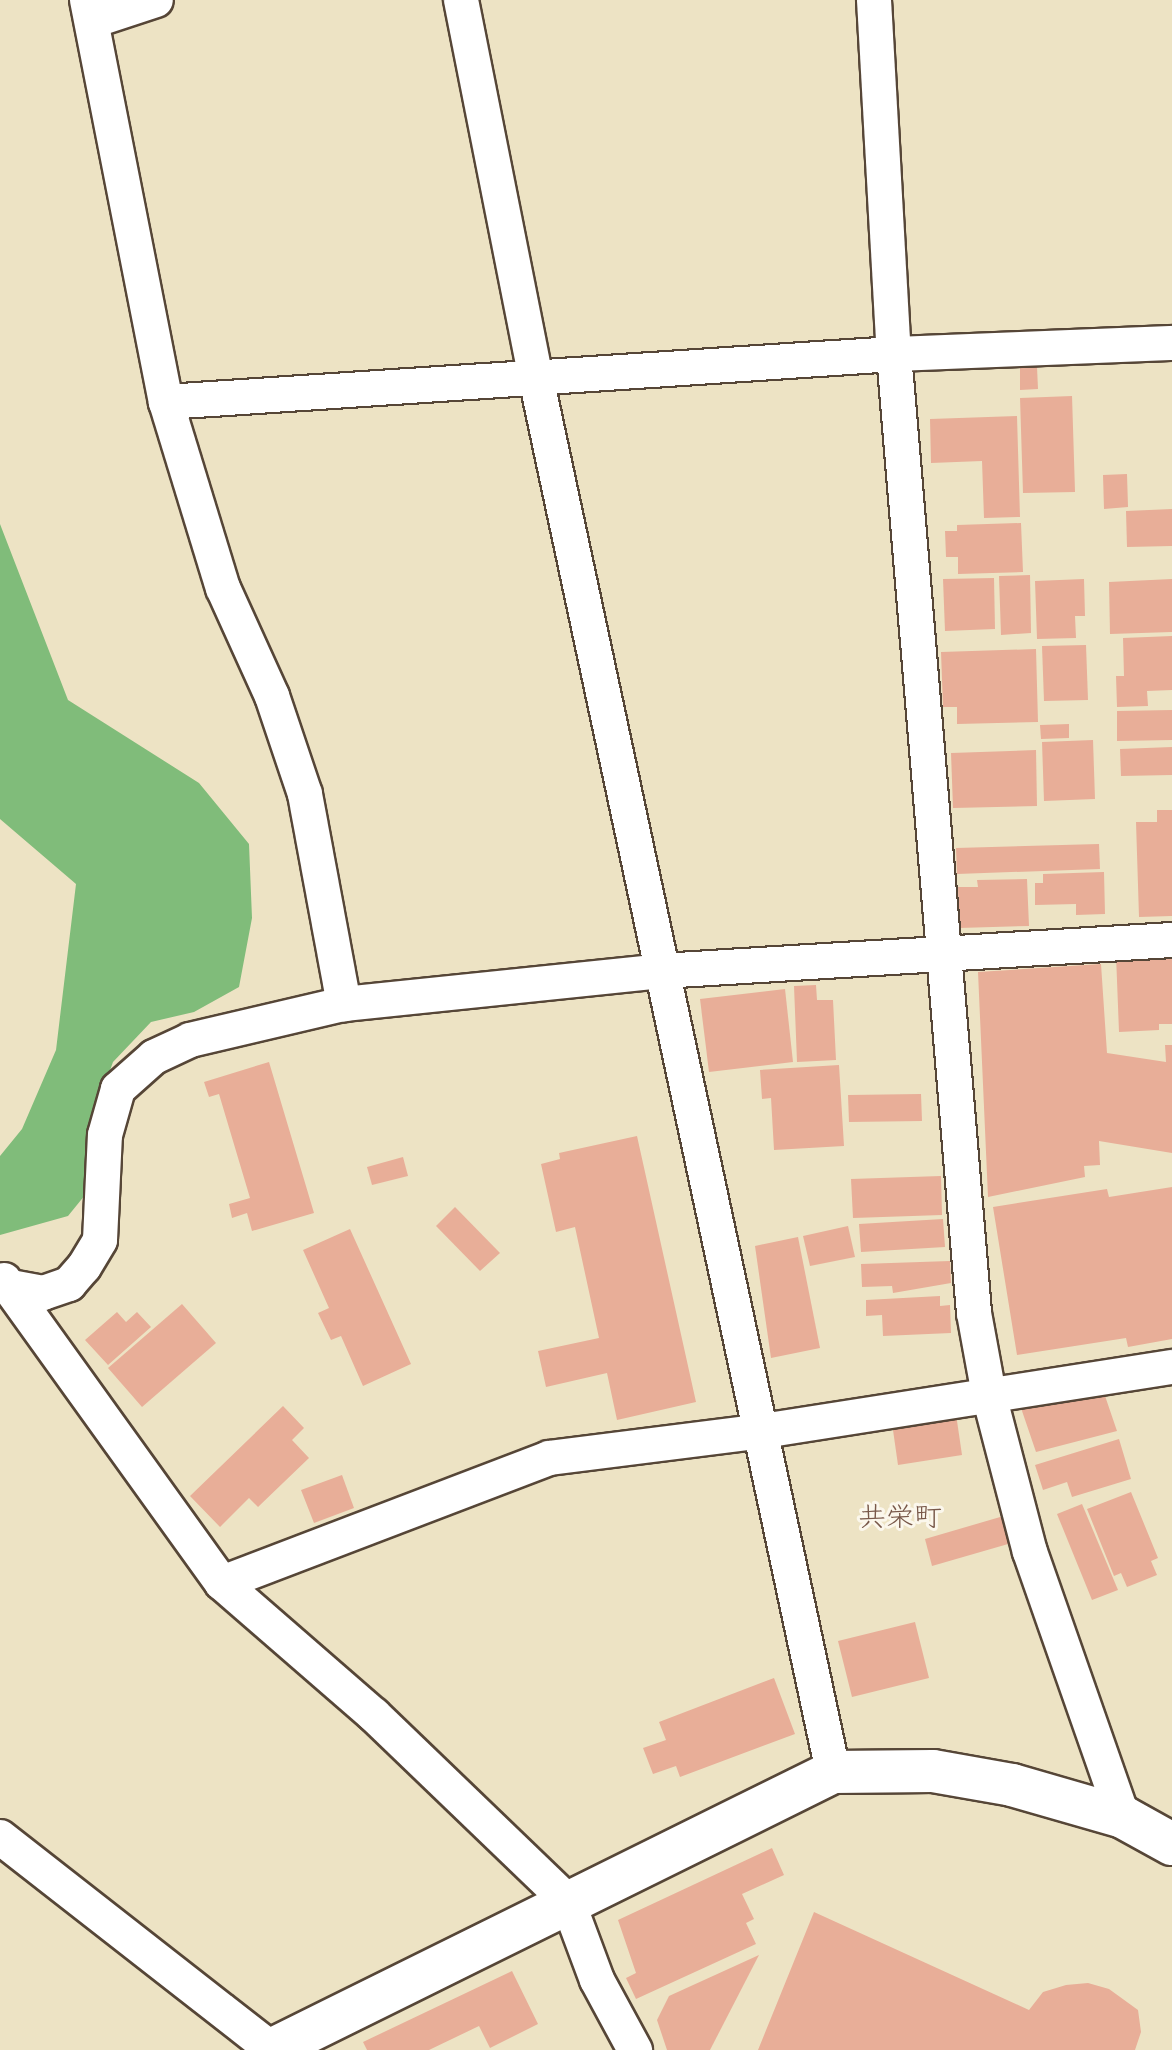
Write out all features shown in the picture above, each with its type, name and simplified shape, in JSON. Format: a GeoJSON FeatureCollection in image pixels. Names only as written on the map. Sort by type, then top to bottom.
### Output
{"type":"FeatureCollection","features":[{"type":"Feature","properties":{"kind":"street"},"geometry":{"type":"LineString","coordinates":[[156,0],[91,10],[166,402],[223,588],[272,696],[305,794],[344,1004]]}},
{"type":"Feature","properties":{"kind":"street"},"geometry":{"type":"LineString","coordinates":[[461,0],[536,378],[661,971],[763,1431],[778,1526],[833,1772]]}},
{"type":"Feature","properties":{"kind":"street"},"geometry":{"type":"LineString","coordinates":[[874,0],[894,354],[948,955],[974,1313],[989,1395],[1030,1552],[1123,1817]]}},
{"type":"Feature","properties":{"kind":"street"},"geometry":{"type":"LineString","coordinates":[[166,402],[894,354],[1172,343]]}},
{"type":"Feature","properties":{"kind":"street"},"geometry":{"type":"LineString","coordinates":[[5,1283],[43,1293],[69,1284],[84,1267],[100,1240],[105,1135],[118,1089],[154,1057],[190,1040],[344,1004],[661,971],[1172,940]]}},
{"type":"Feature","properties":{"kind":"street"},"geometry":{"type":"LineString","coordinates":[[5,1283],[222,1583],[374,1715],[568,1902],[597,1980],[635,2050]]}},
{"type":"Feature","properties":{"kind":"street"},"geometry":{"type":"LineString","coordinates":[[222,1583],[549,1458],[763,1431],[1172,1367]]}},
{"type":"Feature","properties":{"kind":"street"},"geometry":{"type":"LineString","coordinates":[[0,1837],[272,2050],[833,1772],[933,1771],[1012,1785],[1123,1817],[1172,1844]]}},
{"type":"Feature","properties":{"kind":"green space"},"geometry":{"type":"Polygon","coordinates":[[[0,524],[68,700],[199,783],[249,844],[252,918],[239,987],[194,1012],[151,1022],[113,1062],[94,1115],[94,1184],[68,1216],[0,1235],[0,1156],[22,1129],[56,1050],[76,884],[0,819],[0,524]]]}},
{"type":"Feature","properties":{"kind":"building"},"geometry":{"type":"Polygon","coordinates":[[[1020,367],[1037,367],[1038,389],[1020,390],[1020,367]]]}},
{"type":"Feature","properties":{"kind":"building"},"geometry":{"type":"Polygon","coordinates":[[[1072,396],[1075,492],[1023,493],[1020,398],[1072,396]]]}},
{"type":"Feature","properties":{"kind":"building"},"geometry":{"type":"Polygon","coordinates":[[[1017,416],[1020,517],[984,518],[982,461],[931,463],[930,419],[1017,416]]]}},
{"type":"Feature","properties":{"kind":"building"},"geometry":{"type":"Polygon","coordinates":[[[1127,474],[1128,507],[1104,509],[1103,475],[1127,474]]]}},
{"type":"Feature","properties":{"kind":"building"},"geometry":{"type":"Polygon","coordinates":[[[1172,509],[1172,546],[1127,547],[1126,511],[1172,509]]]}},
{"type":"Feature","properties":{"kind":"building"},"geometry":{"type":"Polygon","coordinates":[[[1021,523],[1023,572],[958,574],[958,557],[946,557],[945,531],[957,531],[957,525],[1021,523]]]}},
{"type":"Feature","properties":{"kind":"building"},"geometry":{"type":"Polygon","coordinates":[[[1030,575],[1031,633],[1001,635],[999,576],[1030,575]]]}},
{"type":"Feature","properties":{"kind":"building"},"geometry":{"type":"Polygon","coordinates":[[[994,578],[995,629],[945,631],[943,579],[994,578]]]}},
{"type":"Feature","properties":{"kind":"building"},"geometry":{"type":"Polygon","coordinates":[[[1084,579],[1085,616],[1075,616],[1076,638],[1037,639],[1035,581],[1084,579]]]}},
{"type":"Feature","properties":{"kind":"building"},"geometry":{"type":"Polygon","coordinates":[[[1172,579],[1172,632],[1110,634],[1109,582],[1172,579]]]}},
{"type":"Feature","properties":{"kind":"building"},"geometry":{"type":"Polygon","coordinates":[[[1172,636],[1172,690],[1147,691],[1148,706],[1117,707],[1116,676],[1124,676],[1123,638],[1172,636]]]}},
{"type":"Feature","properties":{"kind":"building"},"geometry":{"type":"Polygon","coordinates":[[[1086,645],[1088,700],[1044,701],[1042,646],[1086,645]]]}},
{"type":"Feature","properties":{"kind":"building"},"geometry":{"type":"Polygon","coordinates":[[[1036,649],[1038,722],[957,724],[957,707],[943,707],[941,652],[1036,649]]]}},
{"type":"Feature","properties":{"kind":"building"},"geometry":{"type":"Polygon","coordinates":[[[1172,710],[1172,740],[1117,741],[1117,711],[1172,710]]]}},
{"type":"Feature","properties":{"kind":"building"},"geometry":{"type":"Polygon","coordinates":[[[1069,724],[1069,738],[1041,739],[1040,725],[1069,724]]]}},
{"type":"Feature","properties":{"kind":"building"},"geometry":{"type":"Polygon","coordinates":[[[1093,740],[1095,799],[1044,801],[1042,742],[1093,740]]]}},
{"type":"Feature","properties":{"kind":"building"},"geometry":{"type":"Polygon","coordinates":[[[1172,747],[1172,775],[1121,776],[1120,749],[1172,747]]]}},
{"type":"Feature","properties":{"kind":"building"},"geometry":{"type":"Polygon","coordinates":[[[1036,750],[1037,806],[953,808],[951,753],[1036,750]]]}},
{"type":"Feature","properties":{"kind":"building"},"geometry":{"type":"Polygon","coordinates":[[[1157,810],[1172,810],[1172,916],[1139,917],[1136,822],[1157,822],[1157,810]]]}},
{"type":"Feature","properties":{"kind":"building"},"geometry":{"type":"Polygon","coordinates":[[[1099,844],[1100,869],[957,874],[956,848],[1099,844]]]}},
{"type":"Feature","properties":{"kind":"building"},"geometry":{"type":"Polygon","coordinates":[[[1104,872],[1105,914],[1076,915],[1076,904],[1035,905],[1035,883],[1043,883],[1043,874],[1104,872]]]}},
{"type":"Feature","properties":{"kind":"building"},"geometry":{"type":"Polygon","coordinates":[[[1027,879],[1029,926],[959,928],[958,887],[978,887],[977,880],[1027,879]]]}},
{"type":"Feature","properties":{"kind":"building"},"geometry":{"type":"Polygon","coordinates":[[[1172,953],[1172,1024],[1159,1024],[1159,1030],[1119,1032],[1116,955],[1172,953]]]}},
{"type":"Feature","properties":{"kind":"building"},"geometry":{"type":"Polygon","coordinates":[[[1101,964],[1107,1053],[1166,1062],[1165,1045],[1172,1045],[1172,1153],[1099,1141],[1100,1165],[1084,1166],[1085,1177],[988,1197],[978,972],[1101,964]]]}},
{"type":"Feature","properties":{"kind":"building"},"geometry":{"type":"Polygon","coordinates":[[[816,985],[817,1000],[833,1000],[836,1060],[797,1062],[794,986],[816,985]]]}},
{"type":"Feature","properties":{"kind":"building"},"geometry":{"type":"Polygon","coordinates":[[[785,989],[793,1062],[709,1072],[700,999],[785,989]]]}},
{"type":"Feature","properties":{"kind":"building"},"geometry":{"type":"Polygon","coordinates":[[[269,1062],[314,1213],[252,1231],[247,1213],[232,1218],[229,1204],[250,1198],[219,1094],[209,1097],[204,1082],[269,1062]]]}},
{"type":"Feature","properties":{"kind":"building"},"geometry":{"type":"Polygon","coordinates":[[[839,1065],[844,1146],[774,1150],[771,1098],[762,1099],[760,1070],[839,1065]]]}},
{"type":"Feature","properties":{"kind":"building"},"geometry":{"type":"Polygon","coordinates":[[[921,1094],[922,1121],[849,1122],[848,1095],[921,1094]]]}},
{"type":"Feature","properties":{"kind":"building"},"geometry":{"type":"Polygon","coordinates":[[[637,1136],[696,1402],[617,1420],[607,1373],[546,1387],[538,1351],[599,1338],[575,1227],[556,1232],[541,1164],[560,1159],[559,1153],[637,1136]]]}},
{"type":"Feature","properties":{"kind":"building"},"geometry":{"type":"Polygon","coordinates":[[[403,1157],[408,1176],[372,1185],[367,1167],[403,1157]]]}},
{"type":"Feature","properties":{"kind":"building"},"geometry":{"type":"Polygon","coordinates":[[[941,1176],[942,1215],[853,1218],[851,1179],[941,1176]]]}},
{"type":"Feature","properties":{"kind":"building"},"geometry":{"type":"Polygon","coordinates":[[[1172,1187],[1172,1339],[1128,1347],[1126,1338],[1017,1355],[993,1207],[1107,1189],[1109,1197],[1172,1187]]]}},
{"type":"Feature","properties":{"kind":"building"},"geometry":{"type":"Polygon","coordinates":[[[455,1207],[500,1253],[480,1271],[436,1226],[455,1207]]]}},
{"type":"Feature","properties":{"kind":"building"},"geometry":{"type":"Polygon","coordinates":[[[943,1219],[945,1247],[861,1252],[859,1224],[943,1219]]]}},
{"type":"Feature","properties":{"kind":"building"},"geometry":{"type":"Polygon","coordinates":[[[848,1226],[855,1257],[810,1266],[803,1236],[848,1226]]]}},
{"type":"Feature","properties":{"kind":"building"},"geometry":{"type":"Polygon","coordinates":[[[350,1229],[411,1364],[363,1386],[341,1336],[331,1340],[318,1313],[329,1308],[303,1250],[350,1229]]]}},
{"type":"Feature","properties":{"kind":"building"},"geometry":{"type":"Polygon","coordinates":[[[798,1237],[820,1348],[771,1358],[755,1246],[798,1237]]]}},
{"type":"Feature","properties":{"kind":"building"},"geometry":{"type":"Polygon","coordinates":[[[950,1261],[951,1283],[893,1293],[892,1286],[862,1287],[861,1264],[950,1261]]]}},
{"type":"Feature","properties":{"kind":"building"},"geometry":{"type":"Polygon","coordinates":[[[940,1296],[940,1306],[950,1305],[951,1333],[883,1336],[882,1315],[866,1316],[866,1300],[940,1296]]]}},
{"type":"Feature","properties":{"kind":"building"},"geometry":{"type":"Polygon","coordinates":[[[182,1304],[216,1343],[142,1407],[108,1368],[182,1304]]]}},
{"type":"Feature","properties":{"kind":"building"},"geometry":{"type":"Polygon","coordinates":[[[117,1312],[126,1322],[137,1312],[151,1327],[108,1365],[85,1340],[117,1312]]]}},
{"type":"Feature","properties":{"kind":"building"},"geometry":{"type":"Polygon","coordinates":[[[1103,1390],[1117,1431],[1036,1452],[1021,1408],[1056,1397],[1059,1404],[1103,1390]]]}},
{"type":"Feature","properties":{"kind":"building"},"geometry":{"type":"Polygon","coordinates":[[[283,1406],[304,1428],[292,1440],[309,1458],[258,1507],[249,1498],[220,1527],[190,1496],[283,1406]]]}},
{"type":"Feature","properties":{"kind":"building"},"geometry":{"type":"Polygon","coordinates":[[[956,1414],[962,1455],[898,1465],[892,1423],[956,1414]]]}},
{"type":"Feature","properties":{"kind":"building"},"geometry":{"type":"Polygon","coordinates":[[[1119,1439],[1131,1479],[1072,1497],[1067,1482],[1043,1490],[1035,1465],[1119,1439]]]}},
{"type":"Feature","properties":{"kind":"building"},"geometry":{"type":"Polygon","coordinates":[[[342,1475],[354,1508],[314,1523],[301,1490],[342,1475]]]}},
{"type":"Feature","properties":{"kind":"building"},"geometry":{"type":"Polygon","coordinates":[[[1131,1492],[1158,1558],[1151,1561],[1157,1575],[1127,1587],[1121,1573],[1114,1576],[1087,1509],[1131,1492]]]}},
{"type":"Feature","properties":{"kind":"building"},"geometry":{"type":"Polygon","coordinates":[[[1082,1504],[1118,1590],[1092,1600],[1057,1514],[1082,1504]]]}},
{"type":"Feature","properties":{"kind":"building"},"geometry":{"type":"Polygon","coordinates":[[[1007,1515],[1015,1542],[932,1566],[925,1539],[1007,1515]]]}},
{"type":"Feature","properties":{"kind":"building"},"geometry":{"type":"Polygon","coordinates":[[[915,1622],[929,1678],[852,1697],[838,1641],[915,1622]]]}},
{"type":"Feature","properties":{"kind":"building"},"geometry":{"type":"Polygon","coordinates":[[[774,1678],[795,1734],[680,1777],[676,1766],[653,1774],[643,1748],[666,1740],[659,1722],[774,1678]]]}},
{"type":"Feature","properties":{"kind":"building"},"geometry":{"type":"Polygon","coordinates":[[[772,1848],[784,1875],[742,1894],[754,1919],[746,1923],[756,1944],[636,1999],[626,1978],[636,1973],[618,1920],[772,1848]]]}},
{"type":"Feature","properties":{"kind":"building"},"geometry":{"type":"Polygon","coordinates":[[[814,1912],[1029,2010],[1043,1992],[1066,1985],[1088,1983],[1109,1989],[1138,2010],[1141,2032],[1135,2050],[758,2050],[814,1912]]]}},
{"type":"Feature","properties":{"kind":"building"},"geometry":{"type":"Polygon","coordinates":[[[759,1955],[710,2050],[667,2050],[657,2020],[669,1996],[759,1955]]]}},
{"type":"Feature","properties":{"kind":"building"},"geometry":{"type":"Polygon","coordinates":[[[512,1971],[538,2024],[490,2048],[479,2026],[429,2050],[367,2050],[363,2042],[512,1971]]]}},
{"type":"Feature","properties":{"kind":"district","name":"共栄町"},"geometry":{"type":"Point","coordinates":[900,1515]}}]}
